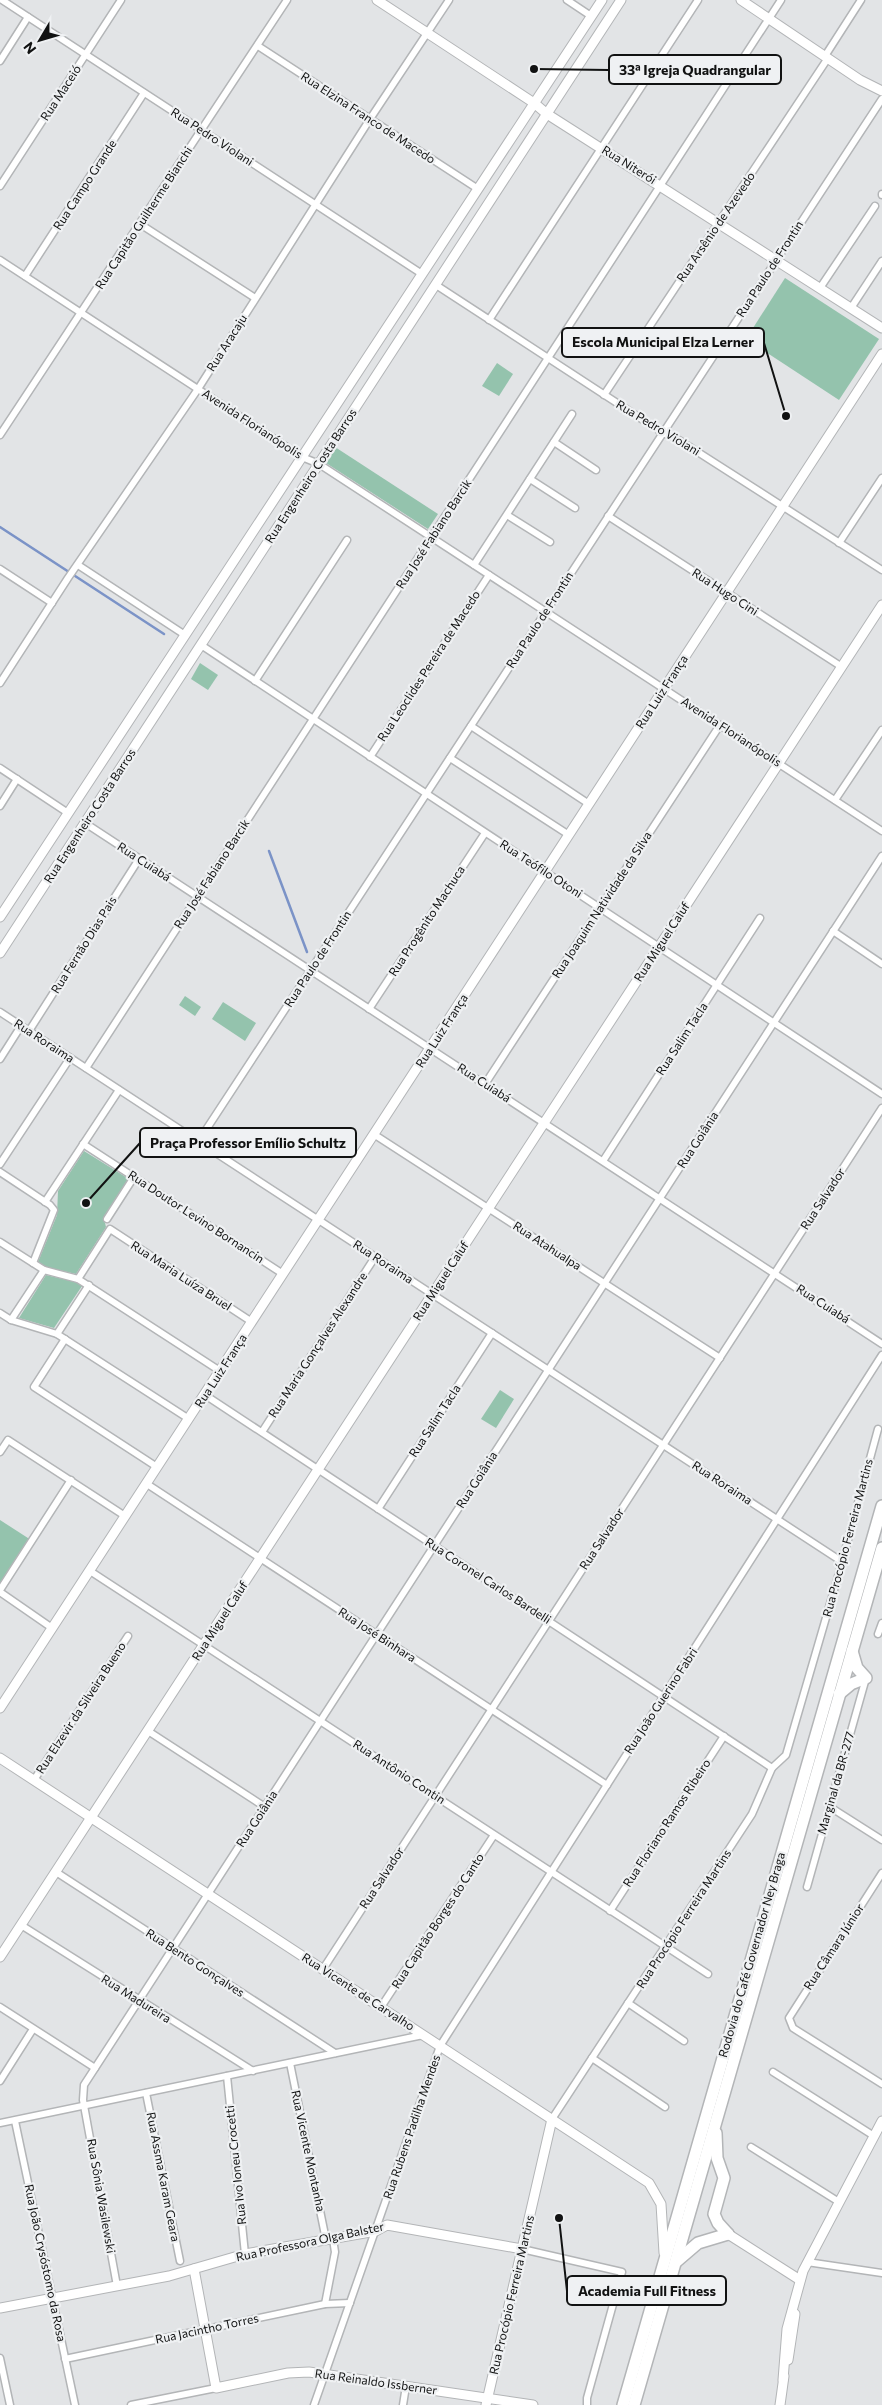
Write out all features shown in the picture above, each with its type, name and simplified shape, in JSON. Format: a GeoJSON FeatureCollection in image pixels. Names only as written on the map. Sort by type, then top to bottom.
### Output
{"type":"FeatureCollection","features":[{"type":"Feature","properties":{"kind":"highway","name":"Rodovia do Café Governador Ney Braga"},"geometry":{"type":"LineString","coordinates":[[634,2405],[669,2262],[882,1506]]}},
{"type":"Feature","properties":{"kind":"highway","name":"Rodovia do Café Governador Ney Braga"},"geometry":{"type":"LineString","coordinates":[[623,2405],[716,2120],[882,1548]]}},
{"type":"Feature","properties":{"kind":"highway"},"geometry":{"type":"LineString","coordinates":[[839,1694],[851,1684],[866,1678],[857,1668],[852,1649]]}},
{"type":"Feature","properties":{"kind":"highway"},"geometry":{"type":"LineString","coordinates":[[669,2262],[698,2242],[728,2234],[718,2223],[714,2214],[724,2178],[717,2158],[716,2120]]}},
{"type":"Feature","properties":{"kind":"main road","name":"Rua Niterói"},"geometry":{"type":"LineString","coordinates":[[377,0],[534,103],[547,114],[882,328]]}},
{"type":"Feature","properties":{"kind":"main road","name":"Rua Engenheiro Costa Barros"},"geometry":{"type":"LineString","coordinates":[[0,917],[602,0]]}},
{"type":"Feature","properties":{"kind":"main road","name":"Rua Engenheiro Costa Barros"},"geometry":{"type":"LineString","coordinates":[[0,953],[622,0]]}},
{"type":"Feature","properties":{"kind":"main road"},"geometry":{"type":"LineString","coordinates":[[741,0],[866,84],[882,92]]}},
{"type":"Feature","properties":{"kind":"main road","name":"Rua Luiz França"},"geometry":{"type":"LineString","coordinates":[[0,1708],[882,354]]}},
{"type":"Feature","properties":{"kind":"main road","name":"Rua Miguel Caluf"},"geometry":{"type":"LineString","coordinates":[[0,1958],[882,605]]}},
{"type":"Feature","properties":{"kind":"main road","name":"Rua Vicente de Carvalho"},"geometry":{"type":"LineString","coordinates":[[0,1758],[649,2183],[661,2204],[669,2262]]}},
{"type":"Feature","properties":{"kind":"main road","name":"Rua Procópio Ferreira Martins"},"geometry":{"type":"LineString","coordinates":[[487,2402],[552,2119]]}},
{"type":"Feature","properties":{"kind":"main road"},"geometry":{"type":"LineString","coordinates":[[781,2404],[783,2380],[794,2328],[796,2292],[800,2280],[807,2262],[882,2121]]}},
{"type":"Feature","properties":{"kind":"main road","name":"Rua Professora Olga Balster"},"geometry":{"type":"LineString","coordinates":[[0,2308],[194,2270],[245,2254],[376,2231],[382,2227],[392,2226],[522,2249]]}},
{"type":"Feature","properties":{"kind":"main road"},"geometry":{"type":"LineString","coordinates":[[728,2234],[800,2280]]}},
{"type":"Feature","properties":{"kind":"main road"},"geometry":{"type":"LineString","coordinates":[[194,2270],[216,2388]]}},
{"type":"Feature","properties":{"kind":"main road","name":"Rua Reinaldo Issberner"},"geometry":{"type":"LineString","coordinates":[[216,2388],[288,2373],[326,2374],[406,2386],[487,2402],[533,2405]]}},
{"type":"Feature","properties":{"kind":"street","name":"Rua Pedro Violani"},"geometry":{"type":"LineString","coordinates":[[2,0],[422,274]]}},
{"type":"Feature","properties":{"kind":"street","name":"Rua Maceió"},"geometry":{"type":"LineString","coordinates":[[0,186],[121,0]]}},
{"type":"Feature","properties":{"kind":"street","name":"Rua Capitão Guilherme Bianchi"},"geometry":{"type":"LineString","coordinates":[[0,435],[288,0]]}},
{"type":"Feature","properties":{"kind":"street","name":"Rua Aracaju"},"geometry":{"type":"LineString","coordinates":[[0,683],[68,578],[198,389],[315,204],[449,0]]}},
{"type":"Feature","properties":{"kind":"street"},"geometry":{"type":"LineString","coordinates":[[568,0],[591,16]]}},
{"type":"Feature","properties":{"kind":"street"},"geometry":{"type":"LineString","coordinates":[[489,320],[698,0]]}},
{"type":"Feature","properties":{"kind":"street","name":"Rua José Fabiano Barcik"},"geometry":{"type":"LineString","coordinates":[[86,1068],[781,0]]}},
{"type":"Feature","properties":{"kind":"street","name":"Rua Arsênio de Azevedo"},"geometry":{"type":"LineString","coordinates":[[604,395],[719,223],[827,57],[861,0]]}},
{"type":"Feature","properties":{"kind":"street"},"geometry":{"type":"LineString","coordinates":[[0,61],[28,17]]}},
{"type":"Feature","properties":{"kind":"street","name":"Rua Elzina Franco de Macedo"},"geometry":{"type":"LineString","coordinates":[[258,46],[478,189]]}},
{"type":"Feature","properties":{"kind":"street","name":"Rua Paulo de Frontin"},"geometry":{"type":"LineString","coordinates":[[198,1142],[776,260],[882,92]]}},
{"type":"Feature","properties":{"kind":"street","name":"Rua Campo Grande"},"geometry":{"type":"LineString","coordinates":[[25,276],[144,93]]}},
{"type":"Feature","properties":{"kind":"street"},"geometry":{"type":"LineString","coordinates":[[820,288],[875,206]]}},
{"type":"Feature","properties":{"kind":"street"},"geometry":{"type":"LineString","coordinates":[[140,224],[255,298]]}},
{"type":"Feature","properties":{"kind":"street","name":"Avenida Florianópolis"},"geometry":{"type":"LineString","coordinates":[[0,260],[302,456],[319,464],[432,537],[882,831]]}},
{"type":"Feature","properties":{"kind":"street"},"geometry":{"type":"LineString","coordinates":[[851,308],[882,261]]}},
{"type":"Feature","properties":{"kind":"street","name":"Rua Pedro Violani"},"geometry":{"type":"LineString","coordinates":[[436,285],[663,433],[679,440],[882,570]]}},
{"type":"Feature","properties":{"kind":"street"},"geometry":{"type":"LineString","coordinates":[[474,565],[572,414]]}},
{"type":"Feature","properties":{"kind":"street"},"geometry":{"type":"LineString","coordinates":[[554,442],[596,470]]}},
{"type":"Feature","properties":{"kind":"street"},"geometry":{"type":"LineString","coordinates":[[839,543],[882,478]]}},
{"type":"Feature","properties":{"kind":"street"},"geometry":{"type":"LineString","coordinates":[[530,479],[575,508]]}},
{"type":"Feature","properties":{"kind":"street"},"geometry":{"type":"LineString","coordinates":[[507,515],[550,542]]}},
{"type":"Feature","properties":{"kind":"street","name":"Rua Hugo Cini"},"geometry":{"type":"LineString","coordinates":[[608,516],[842,667]]}},
{"type":"Feature","properties":{"kind":"street"},"geometry":{"type":"LineString","coordinates":[[255,681],[347,540]]}},
{"type":"Feature","properties":{"kind":"street"},"geometry":{"type":"LineString","coordinates":[[77,567],[185,635]]}},
{"type":"Feature","properties":{"kind":"street"},"geometry":{"type":"LineString","coordinates":[[0,569],[52,603]]}},
{"type":"Feature","properties":{"kind":"street","name":"Rua Leoclides Pereira de Macedo"},"geometry":{"type":"LineString","coordinates":[[370,756],[489,575]]}},
{"type":"Feature","properties":{"kind":"street","name":"Rua Teófilo Otoni"},"geometry":{"type":"LineString","coordinates":[[201,645],[882,1094]]}},
{"type":"Feature","properties":{"kind":"street","name":"Rua Joaquim Natividade da Silva"},"geometry":{"type":"LineString","coordinates":[[485,1084],[720,725]]}},
{"type":"Feature","properties":{"kind":"street"},"geometry":{"type":"LineString","coordinates":[[471,726],[589,804]]}},
{"type":"Feature","properties":{"kind":"street"},"geometry":{"type":"LineString","coordinates":[[835,800],[882,730]]}},
{"type":"Feature","properties":{"kind":"street"},"geometry":{"type":"LineString","coordinates":[[450,758],[569,835]]}},
{"type":"Feature","properties":{"kind":"street"},"geometry":{"type":"LineString","coordinates":[[0,768],[68,813]]}},
{"type":"Feature","properties":{"kind":"street"},"geometry":{"type":"LineString","coordinates":[[0,806],[17,779]]}},
{"type":"Feature","properties":{"kind":"street","name":"Rua Cuiabá"},"geometry":{"type":"LineString","coordinates":[[85,823],[882,1344]]}},
{"type":"Feature","properties":{"kind":"street","name":"Rua Progênito Machuca"},"geometry":{"type":"LineString","coordinates":[[369,1009],[485,833]]}},
{"type":"Feature","properties":{"kind":"street","name":"Rua Goiânia"},"geometry":{"type":"LineString","coordinates":[[84,2106],[82,2089],[95,2068],[882,856]]}},
{"type":"Feature","properties":{"kind":"street","name":"Rua Fernão Dias Pais"},"geometry":{"type":"LineString","coordinates":[[29,1031],[139,858]]}},
{"type":"Feature","properties":{"kind":"street","name":"Rua Salim Tacla"},"geometry":{"type":"LineString","coordinates":[[603,1161],[760,918]]}},
{"type":"Feature","properties":{"kind":"street"},"geometry":{"type":"LineString","coordinates":[[833,931],[882,964]]}},
{"type":"Feature","properties":{"kind":"street","name":"Rua Roraima"},"geometry":{"type":"LineString","coordinates":[[0,1012],[841,1561]]}},
{"type":"Feature","properties":{"kind":"street"},"geometry":{"type":"LineString","coordinates":[[0,1060],[21,1026]]}},
{"type":"Feature","properties":{"kind":"street"},"geometry":{"type":"LineString","coordinates":[[0,1164],[70,1058]]}},
{"type":"Feature","properties":{"kind":"street"},"geometry":{"type":"LineString","coordinates":[[46,1202],[119,1090]]}},
{"type":"Feature","properties":{"kind":"street","name":"Rua Salvador"},"geometry":{"type":"LineString","coordinates":[[323,1969],[882,1108]]}},
{"type":"Feature","properties":{"kind":"street","name":"Rua Atahualpa"},"geometry":{"type":"LineString","coordinates":[[374,1134],[720,1358]]}},
{"type":"Feature","properties":{"kind":"street","name":"Rua Doutor Levino Bornancin"},"geometry":{"type":"LineString","coordinates":[[83,1144],[283,1274]]}},
{"type":"Feature","properties":{"kind":"street"},"geometry":{"type":"LineString","coordinates":[[0,1172],[52,1207],[54,1214],[33,1263]]}},
{"type":"Feature","properties":{"kind":"street"},"geometry":{"type":"LineString","coordinates":[[107,1219],[134,1177]]}},
{"type":"Feature","properties":{"kind":"street","name":"Rua Maria Luíza Bruel"},"geometry":{"type":"LineString","coordinates":[[78,1279],[110,1230],[252,1322]]}},
{"type":"Feature","properties":{"kind":"street"},"geometry":{"type":"LineString","coordinates":[[0,1242],[44,1270],[78,1279],[220,1371]]}},
{"type":"Feature","properties":{"kind":"street","name":"Rua Maria Gonçalves Alexandre"},"geometry":{"type":"LineString","coordinates":[[262,1432],[375,1257]]}},
{"type":"Feature","properties":{"kind":"street"},"geometry":{"type":"LineString","coordinates":[[11,1320],[44,1270]]}},
{"type":"Feature","properties":{"kind":"street"},"geometry":{"type":"LineString","coordinates":[[57,1334],[89,1286]]}},
{"type":"Feature","properties":{"kind":"street"},"geometry":{"type":"LineString","coordinates":[[0,1313],[11,1320],[57,1334],[189,1419]]}},
{"type":"Feature","properties":{"kind":"street","name":"Rua Salim Tacla"},"geometry":{"type":"LineString","coordinates":[[378,1509],[492,1333]]}},
{"type":"Feature","properties":{"kind":"street"},"geometry":{"type":"LineString","coordinates":[[65,1339],[34,1387],[157,1467]]}},
{"type":"Feature","properties":{"kind":"street","name":"Rua João Guerino Fabri"},"geometry":{"type":"LineString","coordinates":[[440,2046],[882,1355]]}},
{"type":"Feature","properties":{"kind":"street","name":"Rua Coronel Carlos Bardelli"},"geometry":{"type":"LineString","coordinates":[[205,1395],[772,1768]]}},
{"type":"Feature","properties":{"kind":"street","name":"Rua Procópio Ferreira Martins"},"geometry":{"type":"LineString","coordinates":[[552,2119],[752,1814],[772,1768],[786,1755],[840,1573],[841,1561],[878,1429]]}},
{"type":"Feature","properties":{"kind":"street"},"geometry":{"type":"LineString","coordinates":[[0,1452],[8,1440],[125,1516]]}},
{"type":"Feature","properties":{"kind":"street"},"geometry":{"type":"LineString","coordinates":[[52,1628],[0,1591],[71,1480]]}},
{"type":"Feature","properties":{"kind":"street","name":"Rua José Binhara"},"geometry":{"type":"LineString","coordinates":[[146,1484],[607,1785]]}},
{"type":"Feature","properties":{"kind":"street","name":"Rua Antônio Contin"},"geometry":{"type":"LineString","coordinates":[[90,1571],[708,1974]]}},
{"type":"Feature","properties":{"kind":"street"},"geometry":{"type":"LineString","coordinates":[[878,1634],[882,1623]]}},
{"type":"Feature","properties":{"kind":"street","name":"Rua Elzevir da Silveira Bueno"},"geometry":{"type":"LineString","coordinates":[[34,1780],[128,1636]]}},
{"type":"Feature","properties":{"kind":"street","name":"Marginal da BR-277"},"geometry":{"type":"LineString","coordinates":[[807,1887],[866,1678]]}},
{"type":"Feature","properties":{"kind":"street"},"geometry":{"type":"LineString","coordinates":[[148,1731],[265,1807]]}},
{"type":"Feature","properties":{"kind":"street","name":"Rua Floriano Ramos Ribeiro"},"geometry":{"type":"LineString","coordinates":[[610,1910],[724,1736]]}},
{"type":"Feature","properties":{"kind":"street"},"geometry":{"type":"LineString","coordinates":[[830,1806],[882,1840]]}},
{"type":"Feature","properties":{"kind":"street","name":"Rua Capitão Borges do Canto"},"geometry":{"type":"LineString","coordinates":[[381,2007],[494,1835]]}},
{"type":"Feature","properties":{"kind":"street","name":"Rua Bento Gonçalves"},"geometry":{"type":"LineString","coordinates":[[56,1872],[335,2053]]}},
{"type":"Feature","properties":{"kind":"street","name":"Rua Câmara Júnior"},"geometry":{"type":"LineString","coordinates":[[882,1873],[790,2014],[789,2021],[794,2028],[882,2084]]}},
{"type":"Feature","properties":{"kind":"street","name":"Rua Madureira"},"geometry":{"type":"LineString","coordinates":[[21,1925],[139,2001],[253,2070]]}},
{"type":"Feature","properties":{"kind":"street"},"geometry":{"type":"LineString","coordinates":[[628,2003],[684,2041]]}},
{"type":"Feature","properties":{"kind":"street"},"geometry":{"type":"LineString","coordinates":[[0,2007],[95,2068]]}},
{"type":"Feature","properties":{"kind":"street"},"geometry":{"type":"LineString","coordinates":[[0,2081],[33,2029]]}},
{"type":"Feature","properties":{"kind":"street"},"geometry":{"type":"LineString","coordinates":[[0,2124],[423,2035]]}},
{"type":"Feature","properties":{"kind":"street","name":"Rua Rubens Padilha Mendes"},"geometry":{"type":"LineString","coordinates":[[314,2405],[440,2046]]}},
{"type":"Feature","properties":{"kind":"street"},"geometry":{"type":"LineString","coordinates":[[592,2058],[665,2108]]}},
{"type":"Feature","properties":{"kind":"street","name":"Rua Vicente Montanha"},"geometry":{"type":"LineString","coordinates":[[290,2062],[330,2240],[336,2252],[325,2304]]}},
{"type":"Feature","properties":{"kind":"street"},"geometry":{"type":"LineString","coordinates":[[773,2072],[874,2136]]}},
{"type":"Feature","properties":{"kind":"street","name":"Rua Ivo Ioneu Crocetti"},"geometry":{"type":"LineString","coordinates":[[227,2076],[245,2254]]}},
{"type":"Feature","properties":{"kind":"street","name":"Rua Assma Karam Geara"},"geometry":{"type":"LineString","coordinates":[[146,2093],[180,2261]]}},
{"type":"Feature","properties":{"kind":"street","name":"Rua Sônia Wasilewski"},"geometry":{"type":"LineString","coordinates":[[84,2106],[117,2286]]}},
{"type":"Feature","properties":{"kind":"street","name":"Rua João Crysóstomo da Rosa"},"geometry":{"type":"LineString","coordinates":[[15,2121],[75,2405]]}},
{"type":"Feature","properties":{"kind":"street"},"geometry":{"type":"LineString","coordinates":[[750,2147],[839,2202]]}},
{"type":"Feature","properties":{"kind":"street","name":"Rua Professora Olga Balster"},"geometry":{"type":"LineString","coordinates":[[522,2249],[622,2272],[587,2398],[587,2405]]}},
{"type":"Feature","properties":{"kind":"street"},"geometry":{"type":"LineString","coordinates":[[807,2262],[882,2274]]}},
{"type":"Feature","properties":{"kind":"street","name":"Rua Jacintho Torres"},"geometry":{"type":"LineString","coordinates":[[66,2359],[325,2304],[350,2304]]}},
{"type":"Feature","properties":{"kind":"street"},"geometry":{"type":"LineString","coordinates":[[0,2358],[10,2405]]}},
{"type":"Feature","properties":{"kind":"street"},"geometry":{"type":"LineString","coordinates":[[403,2405],[406,2386]]}},
{"type":"Feature","properties":{"kind":"street","name":"Rua Reinaldo Issberner"},"geometry":{"type":"LineString","coordinates":[[131,2405],[216,2388]]}},
{"type":"Feature","properties":{"kind":"green space"},"geometry":{"type":"Polygon","coordinates":[[[785,278],[879,339],[839,400],[746,339],[785,278]]]}},
{"type":"Feature","properties":{"kind":"green space"},"geometry":{"type":"Polygon","coordinates":[[[497,363],[513,374],[499,396],[482,386],[497,363]]]}},
{"type":"Feature","properties":{"kind":"green space"},"geometry":{"type":"Polygon","coordinates":[[[335,447],[438,514],[428,529],[326,463],[335,447]]]}},
{"type":"Feature","properties":{"kind":"green space"},"geometry":{"type":"Polygon","coordinates":[[[200,663],[218,675],[208,690],[191,679],[200,663]]]}},
{"type":"Feature","properties":{"kind":"green space"},"geometry":{"type":"Polygon","coordinates":[[[185,996],[201,1007],[195,1016],[179,1005],[185,996]]]}},
{"type":"Feature","properties":{"kind":"green space"},"geometry":{"type":"Polygon","coordinates":[[[223,1002],[256,1023],[245,1041],[212,1019],[223,1002]]]}},
{"type":"Feature","properties":{"kind":"green space"},"geometry":{"type":"Polygon","coordinates":[[[84,1151],[129,1179],[104,1219],[106,1227],[76,1274],[45,1267],[38,1262],[57,1215],[58,1191],[84,1151]]]}},
{"type":"Feature","properties":{"kind":"green space"},"geometry":{"type":"Polygon","coordinates":[[[46,1275],[76,1282],[82,1286],[54,1328],[19,1318],[46,1275]]]}},
{"type":"Feature","properties":{"kind":"green space"},"geometry":{"type":"Polygon","coordinates":[[[500,1390],[514,1399],[496,1428],[481,1419],[500,1390]]]}},
{"type":"Feature","properties":{"kind":"green space"},"geometry":{"type":"Polygon","coordinates":[[[0,1520],[31,1540],[0,1587],[0,1520]]]}},
{"type":"Feature","properties":{"kind":"waterway"},"geometry":{"type":"LineString","coordinates":[[0,527],[164,634]]}},
{"type":"Feature","properties":{"kind":"waterway"},"geometry":{"type":"LineString","coordinates":[[269,851],[307,952]]}},
{"type":"Feature","properties":{"kind":"place","name":"33ª Igreja Quadrangular"},"geometry":{"type":"Point","coordinates":[534,69]}},
{"type":"Feature","properties":{"kind":"place","name":"Escola Municipal Elza Lerner"},"geometry":{"type":"Point","coordinates":[786,416]}},
{"type":"Feature","properties":{"kind":"place","name":"Praça Professor Emílio Schultz"},"geometry":{"type":"Point","coordinates":[86,1203]}},
{"type":"Feature","properties":{"kind":"place","name":"Academia Full Fitness"},"geometry":{"type":"Point","coordinates":[559,2218]}}]}
